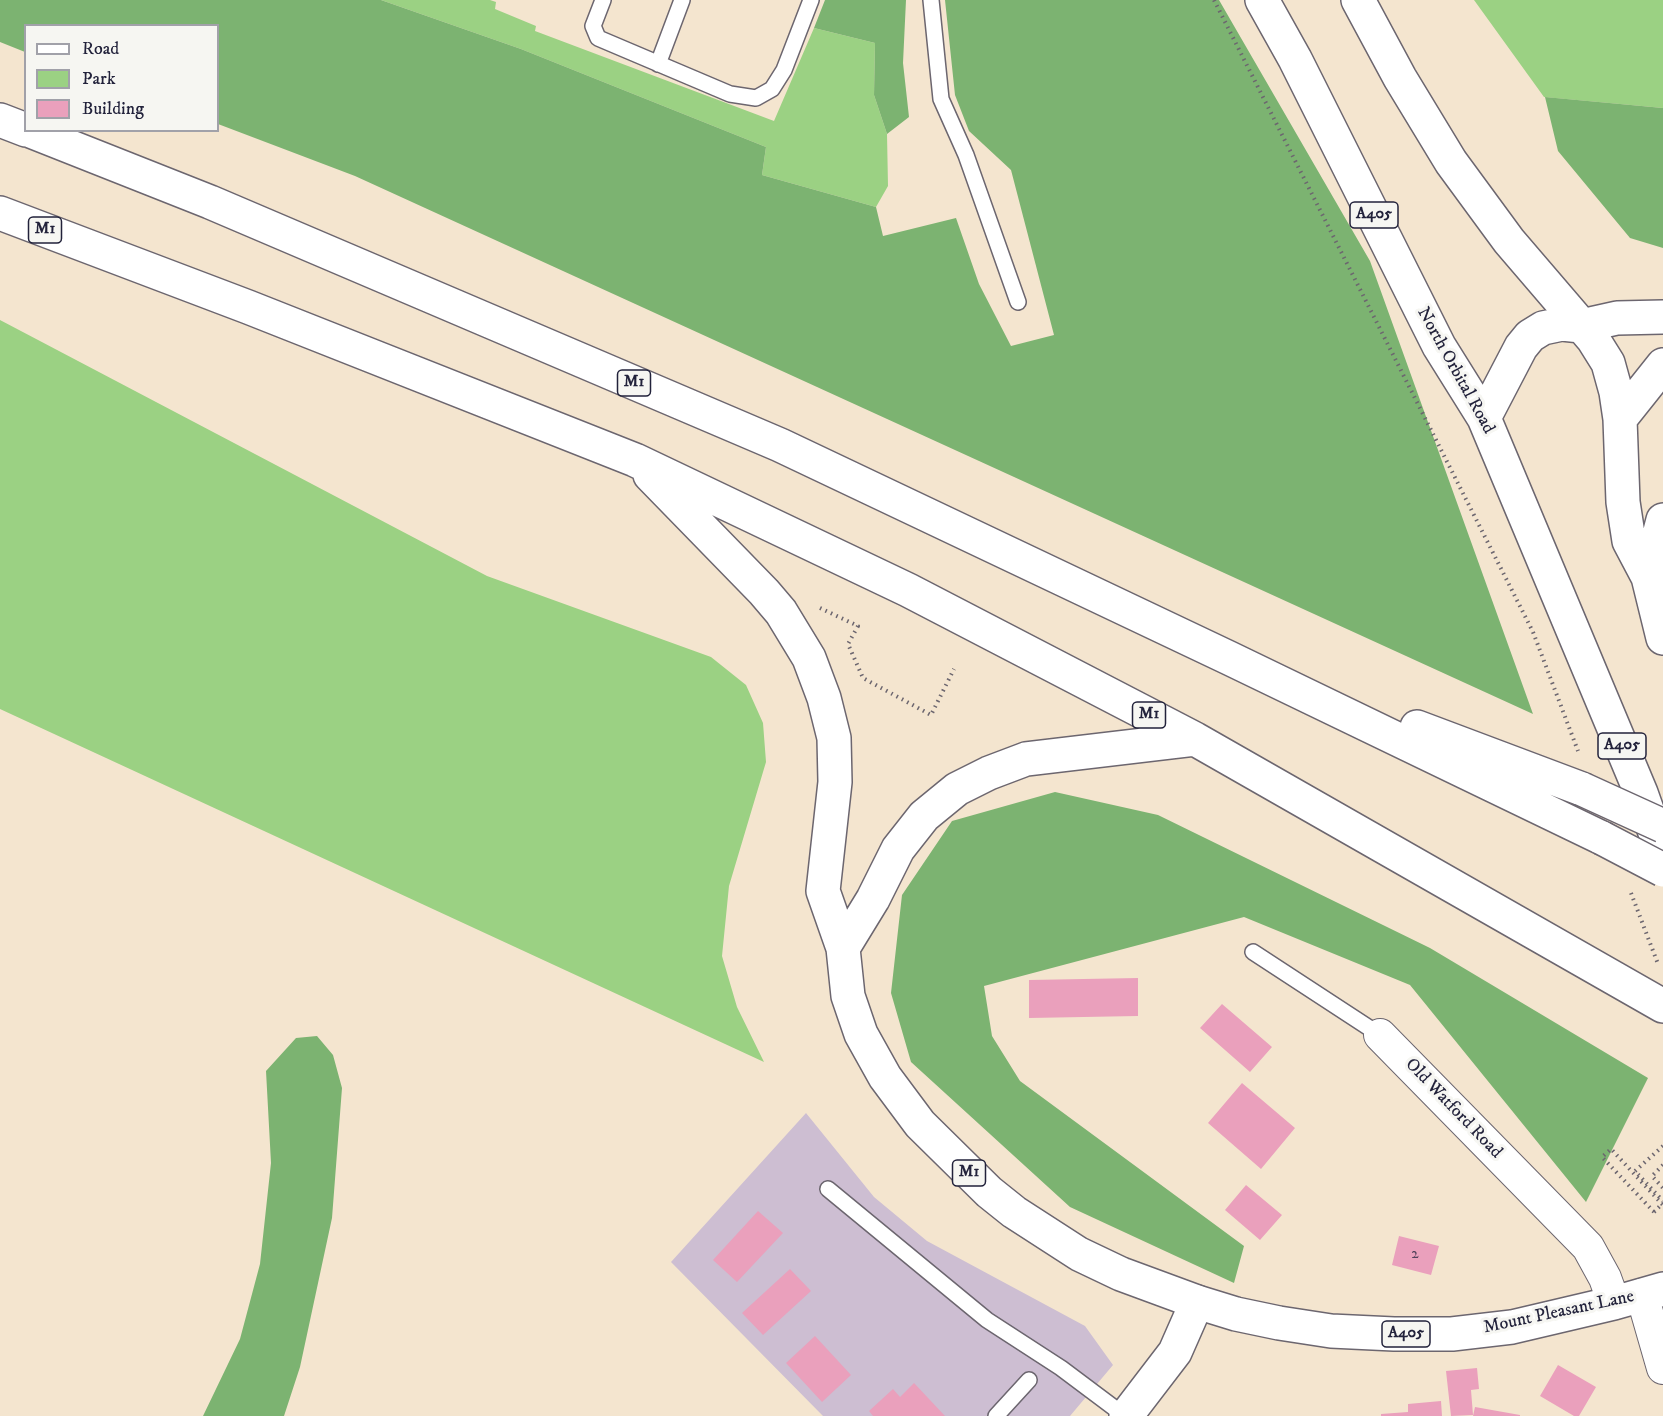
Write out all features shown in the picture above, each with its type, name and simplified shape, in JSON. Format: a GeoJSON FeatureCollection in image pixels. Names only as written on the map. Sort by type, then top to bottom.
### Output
{"type":"FeatureCollection","features":[{"type":"Feature","properties":{"kind":"main road","name":"North Orbital Road"},"geometry":{"type":"LineString","coordinates":[[1262,0],[1295,59],[1439,346],[1484,418],[1641,793],[1663,855]]}},
{"type":"Feature","properties":{"kind":"main road"},"geometry":{"type":"LineString","coordinates":[[1358,0],[1400,78],[1450,162],[1509,241],[1593,339],[1608,363],[1620,419],[1623,502],[1629,541],[1648,577],[1663,638]]}},
{"type":"Feature","properties":{"kind":"main road","name":"M1"},"geometry":{"type":"LineString","coordinates":[[0,120],[24,129]]}},
{"type":"Feature","properties":{"kind":"main road","name":"M1"},"geometry":{"type":"LineString","coordinates":[[32,132],[210,202],[780,445],[1230,657],[1663,870]]}},
{"type":"Feature","properties":{"kind":"main road","name":"M1"},"geometry":{"type":"LineString","coordinates":[[0,213],[634,460],[908,590],[1195,740],[1657,991]]}},
{"type":"Feature","properties":{"kind":"main road"},"geometry":{"type":"LineString","coordinates":[[1484,418],[1521,347],[1530,336],[1543,328],[1562,324],[1581,326],[1617,318],[1663,317]]}},
{"type":"Feature","properties":{"kind":"main road"},"geometry":{"type":"LineString","coordinates":[[1620,419],[1663,365]]}},
{"type":"Feature","properties":{"kind":"main road","name":"M1"},"geometry":{"type":"LineString","coordinates":[[634,460],[781,612],[809,658],[824,698],[834,738],[835,782],[823,891],[843,948],[848,996],[861,1034],[885,1077],[920,1124],[989,1192],[1014,1212],[1079,1254],[1121,1274],[1197,1302]]}},
{"type":"Feature","properties":{"kind":"main road"},"geometry":{"type":"LineString","coordinates":[[1648,577],[1663,520]]}},
{"type":"Feature","properties":{"kind":"main road","name":"M1"},"geometry":{"type":"LineString","coordinates":[[1230,657],[1582,789],[1663,826]]}},
{"type":"Feature","properties":{"kind":"main road","name":"M1"},"geometry":{"type":"LineString","coordinates":[[843,948],[873,898],[898,849],[924,816],[957,789],[989,773],[1026,759],[1195,740]]}},
{"type":"Feature","properties":{"kind":"main road","name":"Mount Pleasant Lane"},"geometry":{"type":"LineString","coordinates":[[1197,1302],[1236,1314],[1279,1323],[1331,1330],[1394,1334],[1452,1334],[1512,1327],[1640,1295]]}},
{"type":"Feature","properties":{"kind":"main road"},"geometry":{"type":"LineString","coordinates":[[1125,1416],[1175,1352],[1197,1302]]}},
{"type":"Feature","properties":{"kind":"street","name":"Old Watford Road"},"geometry":{"type":"LineString","coordinates":[[1380,1035],[1588,1247],[1605,1278],[1640,1295],[1663,1368]]}},
{"type":"Feature","properties":{"kind":"lane"},"geometry":{"type":"LineString","coordinates":[[603,0],[593,26],[598,38],[730,94],[756,98],[772,89],[784,70],[811,0]]}},
{"type":"Feature","properties":{"kind":"lane"},"geometry":{"type":"LineString","coordinates":[[658,63],[682,0]]}},
{"type":"Feature","properties":{"kind":"lane"},"geometry":{"type":"LineString","coordinates":[[931,0],[941,99],[966,155],[1018,302]]}},
{"type":"Feature","properties":{"kind":"lane","name":"Old Watford Road"},"geometry":{"type":"LineString","coordinates":[[1253,952],[1380,1035]]}},
{"type":"Feature","properties":{"kind":"lane"},"geometry":{"type":"LineString","coordinates":[[828,1189],[987,1320],[1061,1368],[1125,1416]]}},
{"type":"Feature","properties":{"kind":"lane"},"geometry":{"type":"LineString","coordinates":[[996,1416],[1029,1380]]}},
{"type":"Feature","properties":{"kind":"path"},"geometry":{"type":"LineString","coordinates":[[1214,0],[1533,632],[1579,752]]}},
{"type":"Feature","properties":{"kind":"path"},"geometry":{"type":"LineString","coordinates":[[811,603],[858,626],[848,644],[863,678],[931,715],[954,669]]}},
{"type":"Feature","properties":{"kind":"path"},"geometry":{"type":"LineString","coordinates":[[1628,884],[1657,991]]}},
{"type":"Feature","properties":{"kind":"path"},"geometry":{"type":"LineString","coordinates":[[1663,1146],[1635,1171],[1663,1203]]}},
{"type":"Feature","properties":{"kind":"path"},"geometry":{"type":"LineString","coordinates":[[1611,1149],[1663,1203],[1654,1212],[1602,1157],[1611,1149]]}},
{"type":"Feature","properties":{"kind":"path"},"geometry":{"type":"LineString","coordinates":[[1663,1165],[1652,1176],[1663,1188]]}},
{"type":"Feature","properties":{"kind":"shaded area"},"geometry":{"type":"Polygon","coordinates":[[[806,1113],[874,1197],[927,1241],[1085,1326],[1113,1365],[1070,1416],[823,1416],[671,1262],[806,1113]]]}},
{"type":"Feature","properties":{"kind":"green space"},"geometry":{"type":"Polygon","coordinates":[[[0,0],[381,0],[521,49],[766,147],[762,175],[876,207],[883,236],[956,218],[979,284],[1011,346],[1054,335],[1011,170],[969,131],[955,95],[945,0],[1219,0],[1370,261],[1533,714],[355,176],[219,124],[219,24],[24,24],[24,52],[0,42],[0,0]]]}},
{"type":"Feature","properties":{"kind":"green space"},"geometry":{"type":"Polygon","coordinates":[[[381,0],[490,0],[496,2],[495,9],[536,26],[535,31],[774,121],[814,28],[875,43],[874,95],[887,134],[888,186],[876,207],[762,175],[766,147],[521,49],[381,0]]]}},
{"type":"Feature","properties":{"kind":"green space"},"geometry":{"type":"Polygon","coordinates":[[[825,0],[906,0],[903,63],[909,117],[887,134],[874,95],[875,43],[814,28],[825,0]]]}},
{"type":"Feature","properties":{"kind":"green space"},"geometry":{"type":"Polygon","coordinates":[[[1474,0],[1663,0],[1663,108],[1544,97],[1474,0]]]}},
{"type":"Feature","properties":{"kind":"green space"},"geometry":{"type":"Polygon","coordinates":[[[1545,97],[1663,108],[1663,248],[1630,238],[1558,151],[1545,97]]]}},
{"type":"Feature","properties":{"kind":"green space"},"geometry":{"type":"Polygon","coordinates":[[[0,320],[487,576],[711,657],[746,685],[763,723],[766,762],[729,886],[722,956],[737,1007],[764,1062],[0,709],[0,320]]]}},
{"type":"Feature","properties":{"kind":"green space"},"geometry":{"type":"Polygon","coordinates":[[[1055,792],[1158,815],[1430,948],[1648,1078],[1586,1202],[1410,985],[1244,917],[984,986],[992,1036],[1020,1081],[1244,1246],[1234,1283],[1070,1207],[911,1062],[891,993],[902,895],[952,821],[1055,792]]]}},
{"type":"Feature","properties":{"kind":"green space"},"geometry":{"type":"Polygon","coordinates":[[[317,1036],[333,1055],[342,1088],[332,1218],[300,1367],[284,1416],[203,1416],[240,1339],[260,1264],[271,1163],[266,1071],[296,1038],[317,1036]]]}},
{"type":"Feature","properties":{"kind":"building"},"geometry":{"type":"Polygon","coordinates":[[[1138,978],[1138,1016],[1029,1018],[1029,980],[1138,978]]]}},
{"type":"Feature","properties":{"kind":"building"},"geometry":{"type":"Polygon","coordinates":[[[1222,1004],[1272,1047],[1250,1072],[1200,1028],[1222,1004]]]}},
{"type":"Feature","properties":{"kind":"building"},"geometry":{"type":"Polygon","coordinates":[[[1242,1083],[1295,1128],[1261,1169],[1208,1123],[1242,1083]]]}},
{"type":"Feature","properties":{"kind":"building"},"geometry":{"type":"Polygon","coordinates":[[[1246,1185],[1282,1215],[1260,1240],[1225,1210],[1246,1185]]]}},
{"type":"Feature","properties":{"kind":"building"},"geometry":{"type":"Polygon","coordinates":[[[758,1211],[783,1233],[737,1282],[713,1260],[758,1211]]]}},
{"type":"Feature","properties":{"kind":"building"},"geometry":{"type":"Polygon","coordinates":[[[1399,1236],[1439,1246],[1431,1275],[1392,1265],[1399,1236]]]}},
{"type":"Feature","properties":{"kind":"building"},"geometry":{"type":"Polygon","coordinates":[[[790,1269],[811,1291],[763,1335],[742,1313],[790,1269]]]}},
{"type":"Feature","properties":{"kind":"building"},"geometry":{"type":"Polygon","coordinates":[[[815,1336],[851,1375],[822,1402],[786,1363],[815,1336]]]}},
{"type":"Feature","properties":{"kind":"building"},"geometry":{"type":"Polygon","coordinates":[[[1558,1365],[1596,1387],[1579,1416],[1574,1416],[1540,1396],[1558,1365]]]}},
{"type":"Feature","properties":{"kind":"building"},"geometry":{"type":"Polygon","coordinates":[[[1477,1368],[1479,1389],[1471,1390],[1473,1415],[1451,1416],[1446,1371],[1477,1368]]]}},
{"type":"Feature","properties":{"kind":"building"},"geometry":{"type":"Polygon","coordinates":[[[914,1383],[945,1416],[873,1416],[869,1411],[893,1389],[900,1397],[914,1383]]]}},
{"type":"Feature","properties":{"kind":"building"},"geometry":{"type":"Polygon","coordinates":[[[1441,1401],[1442,1416],[1381,1416],[1381,1414],[1408,1412],[1408,1404],[1441,1401]]]}},
{"type":"Feature","properties":{"kind":"building"},"geometry":{"type":"Polygon","coordinates":[[[1475,1407],[1520,1415],[1520,1416],[1473,1416],[1475,1407]]]}}]}
